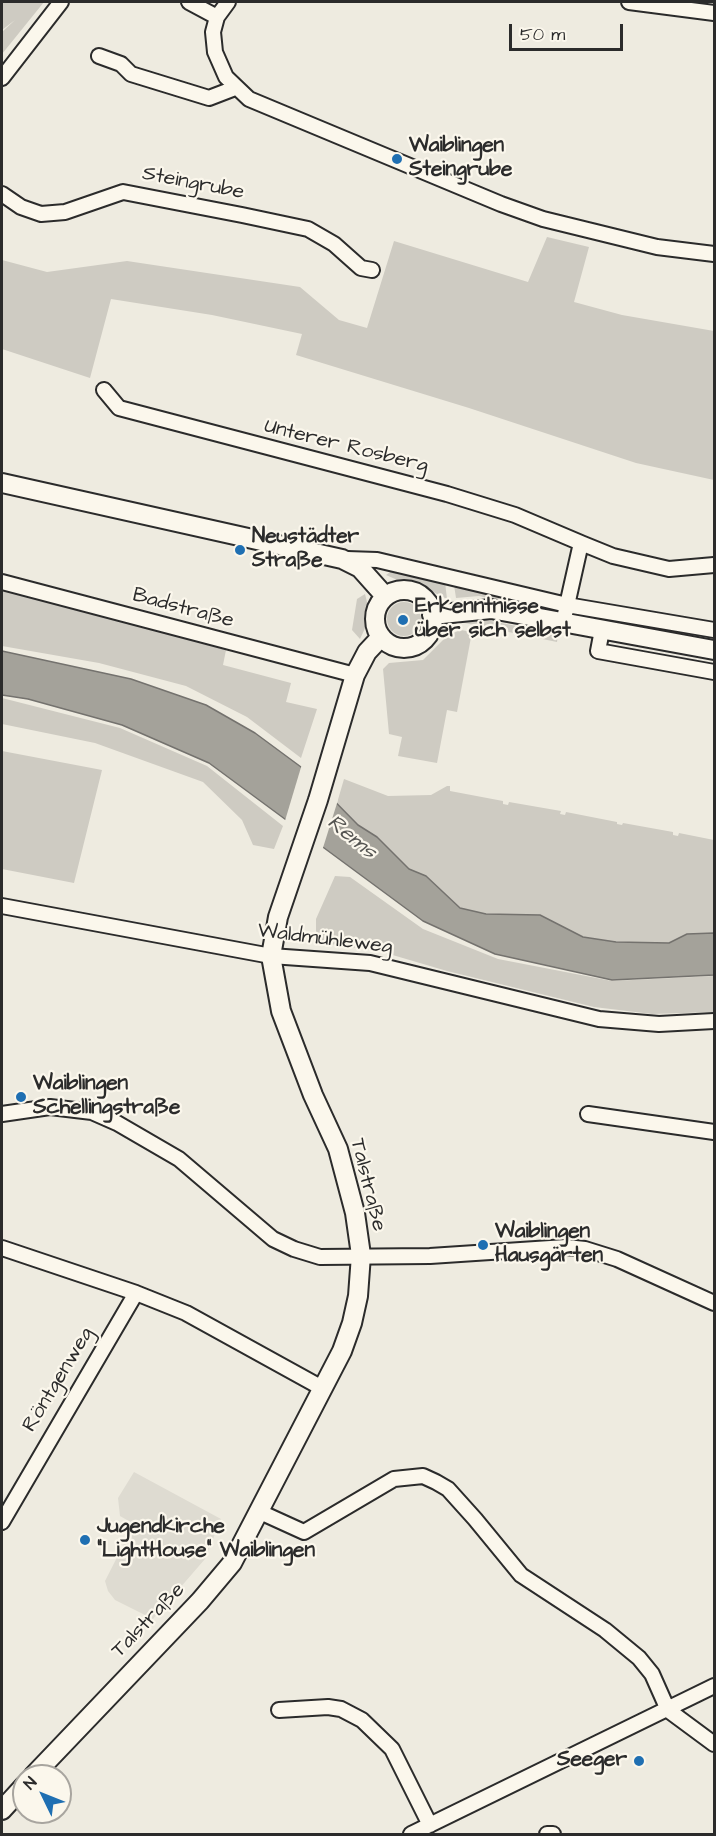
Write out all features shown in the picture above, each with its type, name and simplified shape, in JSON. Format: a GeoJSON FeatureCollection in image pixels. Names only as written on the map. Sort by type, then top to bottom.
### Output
{"type":"FeatureCollection","features":[{"type":"Feature","properties":{"kind":"street"},"geometry":{"type":"LineString","coordinates":[[2,78],[61,2]]}},
{"type":"Feature","properties":{"kind":"street"},"geometry":{"type":"LineString","coordinates":[[189,2],[217,17]]}},
{"type":"Feature","properties":{"kind":"street"},"geometry":{"type":"LineString","coordinates":[[228,2],[217,17],[213,33],[219,66],[235,88],[268,109],[398,159],[501,204],[594,233],[657,247],[714,254]]}},
{"type":"Feature","properties":{"kind":"street"},"geometry":{"type":"LineString","coordinates":[[629,2],[714,13]]}},
{"type":"Feature","properties":{"kind":"street"},"geometry":{"type":"LineString","coordinates":[[99,56],[121,64],[131,74],[209,98],[235,88]]}},
{"type":"Feature","properties":{"kind":"street","name":"Steingrube"},"geometry":{"type":"LineString","coordinates":[[2,194],[21,207],[41,214],[65,212],[123,192],[242,215],[308,229],[334,244],[361,268],[372,270]]}},
{"type":"Feature","properties":{"kind":"street","name":"Unterer Rosberg"},"geometry":{"type":"LineString","coordinates":[[104,390],[118,408],[447,494],[515,515],[613,556],[669,569],[714,565]]}},
{"type":"Feature","properties":{"kind":"street"},"geometry":{"type":"LineString","coordinates":[[2,483],[342,559],[392,563],[567,604],[714,630]]}},
{"type":"Feature","properties":{"kind":"street"},"geometry":{"type":"LineString","coordinates":[[563,623],[581,543]]}},
{"type":"Feature","properties":{"kind":"street"},"geometry":{"type":"LineString","coordinates":[[342,559],[360,568],[385,596]]}},
{"type":"Feature","properties":{"kind":"street","name":"Badstraße"},"geometry":{"type":"LineString","coordinates":[[2,582],[355,675]]}},
{"type":"Feature","properties":{"kind":"street"},"geometry":{"type":"LineString","coordinates":[[393,591],[413,591],[428,603],[432,615],[430,631],[417,645],[399,647],[381,637],[375,622],[375,613],[385,596],[393,591]]}},
{"type":"Feature","properties":{"kind":"street"},"geometry":{"type":"LineString","coordinates":[[432,615],[491,609],[714,650]]}},
{"type":"Feature","properties":{"kind":"street"},"geometry":{"type":"LineString","coordinates":[[602,630],[598,651],[714,672]]}},
{"type":"Feature","properties":{"kind":"street","name":"Talstraße"},"geometry":{"type":"LineString","coordinates":[[44,1764],[200,1601],[232,1563],[322,1388],[352,1323],[358,1296],[361,1255],[356,1213],[338,1149],[313,1095],[281,1011],[271,956],[279,917],[355,675],[367,652],[381,637]]}},
{"type":"Feature","properties":{"kind":"street","name":"Waldmühleweg"},"geometry":{"type":"LineString","coordinates":[[2,906],[271,956],[370,963],[599,1019],[643,1023],[714,1022]]}},
{"type":"Feature","properties":{"kind":"street"},"geometry":{"type":"LineString","coordinates":[[2,1114],[50,1107],[92,1112],[164,1148],[273,1239],[294,1249],[320,1257],[407,1256],[550,1246],[585,1249],[617,1259],[714,1303]]}},
{"type":"Feature","properties":{"kind":"street"},"geometry":{"type":"LineString","coordinates":[[588,1114],[714,1132]]}},
{"type":"Feature","properties":{"kind":"street"},"geometry":{"type":"LineString","coordinates":[[2,1248],[136,1293],[235,1338],[322,1388]]}},
{"type":"Feature","properties":{"kind":"street","name":"Röntgenweg"},"geometry":{"type":"LineString","coordinates":[[2,1522],[136,1293]]}},
{"type":"Feature","properties":{"kind":"street"},"geometry":{"type":"LineString","coordinates":[[260,1512],[304,1532],[394,1479],[423,1476],[448,1489],[521,1575],[605,1630],[639,1658],[652,1674],[668,1710],[714,1744]]}},
{"type":"Feature","properties":{"kind":"street"},"geometry":{"type":"LineString","coordinates":[[411,1834],[714,1686]]}},
{"type":"Feature","properties":{"kind":"street"},"geometry":{"type":"LineString","coordinates":[[279,1710],[328,1707],[341,1709],[362,1720],[392,1749],[430,1825]]}},
{"type":"Feature","properties":{"kind":"street"},"geometry":{"type":"LineString","coordinates":[[547,1834],[553,1834]]}},
{"type":"Feature","properties":{"kind":"shaded area"},"geometry":{"type":"Polygon","coordinates":[[[2,2],[44,2],[2,54],[2,32],[15,20],[2,30],[2,2]]]}},
{"type":"Feature","properties":{"kind":"shaded area"},"geometry":{"type":"Polygon","coordinates":[[[547,237],[589,247],[574,302],[622,315],[714,331],[714,480],[636,463],[469,408],[296,355],[302,334],[212,315],[111,299],[90,378],[2,349],[2,260],[47,272],[127,261],[300,287],[339,320],[367,328],[394,241],[528,282],[547,237]]]}},
{"type":"Feature","properties":{"kind":"shaded area"},"geometry":{"type":"Polygon","coordinates":[[[393,570],[445,582],[447,599],[413,582],[402,582],[386,575],[393,570]]]}},
{"type":"Feature","properties":{"kind":"shaded area"},"geometry":{"type":"Polygon","coordinates":[[[454,585],[560,609],[559,615],[479,596],[456,598],[454,585]]]}},
{"type":"Feature","properties":{"kind":"shaded area"},"geometry":{"type":"Polygon","coordinates":[[[2,589],[226,650],[223,665],[291,683],[286,702],[317,709],[301,758],[247,717],[186,686],[99,663],[2,646],[2,589]]]}},
{"type":"Feature","properties":{"kind":"shaded area"},"geometry":{"type":"Polygon","coordinates":[[[365,594],[368,606],[367,624],[360,639],[352,630],[357,599],[365,594]]]}},
{"type":"Feature","properties":{"kind":"shaded area"},"geometry":{"type":"Polygon","coordinates":[[[404,602],[416,607],[421,619],[416,631],[404,636],[392,631],[387,619],[392,607],[404,602]]]}},
{"type":"Feature","properties":{"kind":"shaded area"},"geometry":{"type":"Polygon","coordinates":[[[486,620],[558,634],[557,642],[460,622],[486,620]]]}},
{"type":"Feature","properties":{"kind":"shaded area"},"geometry":{"type":"Polygon","coordinates":[[[461,630],[472,632],[457,712],[447,710],[437,763],[398,756],[402,737],[389,734],[383,669],[389,663],[423,660],[448,635],[461,630]]]}},
{"type":"Feature","properties":{"kind":"shaded area"},"geometry":{"type":"Polygon","coordinates":[[[2,698],[120,728],[207,766],[283,826],[274,849],[253,845],[242,820],[203,782],[95,743],[2,724],[2,698]]]}},
{"type":"Feature","properties":{"kind":"shaded area"},"geometry":{"type":"Polygon","coordinates":[[[2,751],[102,770],[74,883],[2,869],[2,751]]]}},
{"type":"Feature","properties":{"kind":"shaded area"},"geometry":{"type":"Polygon","coordinates":[[[344,779],[388,796],[431,795],[450,786],[450,791],[503,801],[503,804],[508,805],[509,802],[561,811],[560,814],[565,815],[566,812],[622,825],[623,823],[673,832],[673,835],[678,836],[679,833],[714,840],[714,933],[687,934],[669,943],[616,942],[583,937],[540,915],[486,914],[460,908],[426,876],[409,869],[377,837],[358,825],[337,803],[344,779]]]}},
{"type":"Feature","properties":{"kind":"shaded area"},"geometry":{"type":"Polygon","coordinates":[[[335,876],[350,877],[423,929],[498,959],[612,981],[714,976],[714,1012],[652,1014],[594,1007],[447,971],[379,951],[323,943],[316,938],[316,919],[335,876]]]}},
{"type":"Feature","properties":{"kind":"shaded area"},"geometry":{"type":"Polygon","coordinates":[[[134,1472],[221,1519],[205,1559],[153,1619],[115,1600],[108,1591],[105,1581],[134,1524],[120,1516],[118,1498],[134,1472]]]}},
{"type":"Feature","properties":{"kind":"water","name":"Rems"},"geometry":{"type":"Polygon","coordinates":[[[2,651],[131,679],[206,705],[255,733],[301,767],[358,825],[377,837],[409,869],[426,876],[460,908],[486,914],[540,915],[583,937],[616,942],[669,943],[687,934],[714,933],[714,975],[612,980],[495,954],[423,921],[209,763],[122,725],[28,699],[2,695],[2,651]]]}},
{"type":"Feature","properties":{"kind":"pier"},"geometry":{"type":"Polygon","coordinates":[[[302,764],[338,800],[322,851],[284,824],[302,764]]]}},
{"type":"Feature","properties":{"kind":"place","name":"Waiblingen Steingrube"},"geometry":{"type":"Point","coordinates":[397,159]}},
{"type":"Feature","properties":{"kind":"place","name":"Neustädter Straße"},"geometry":{"type":"Point","coordinates":[240,550]}},
{"type":"Feature","properties":{"kind":"place","name":"Erkenntnisse über sich selbst"},"geometry":{"type":"Point","coordinates":[403,620]}},
{"type":"Feature","properties":{"kind":"place","name":"Waiblingen Schellingstraße"},"geometry":{"type":"Point","coordinates":[21,1097]}},
{"type":"Feature","properties":{"kind":"place","name":"Waiblingen Hausgärten"},"geometry":{"type":"Point","coordinates":[483,1245]}},
{"type":"Feature","properties":{"kind":"place","name":"Jugendkirche \"LightHouse\" Waiblingen"},"geometry":{"type":"Point","coordinates":[85,1540]}},
{"type":"Feature","properties":{"kind":"place","name":"Seeger"},"geometry":{"type":"Point","coordinates":[639,1761]}}]}
